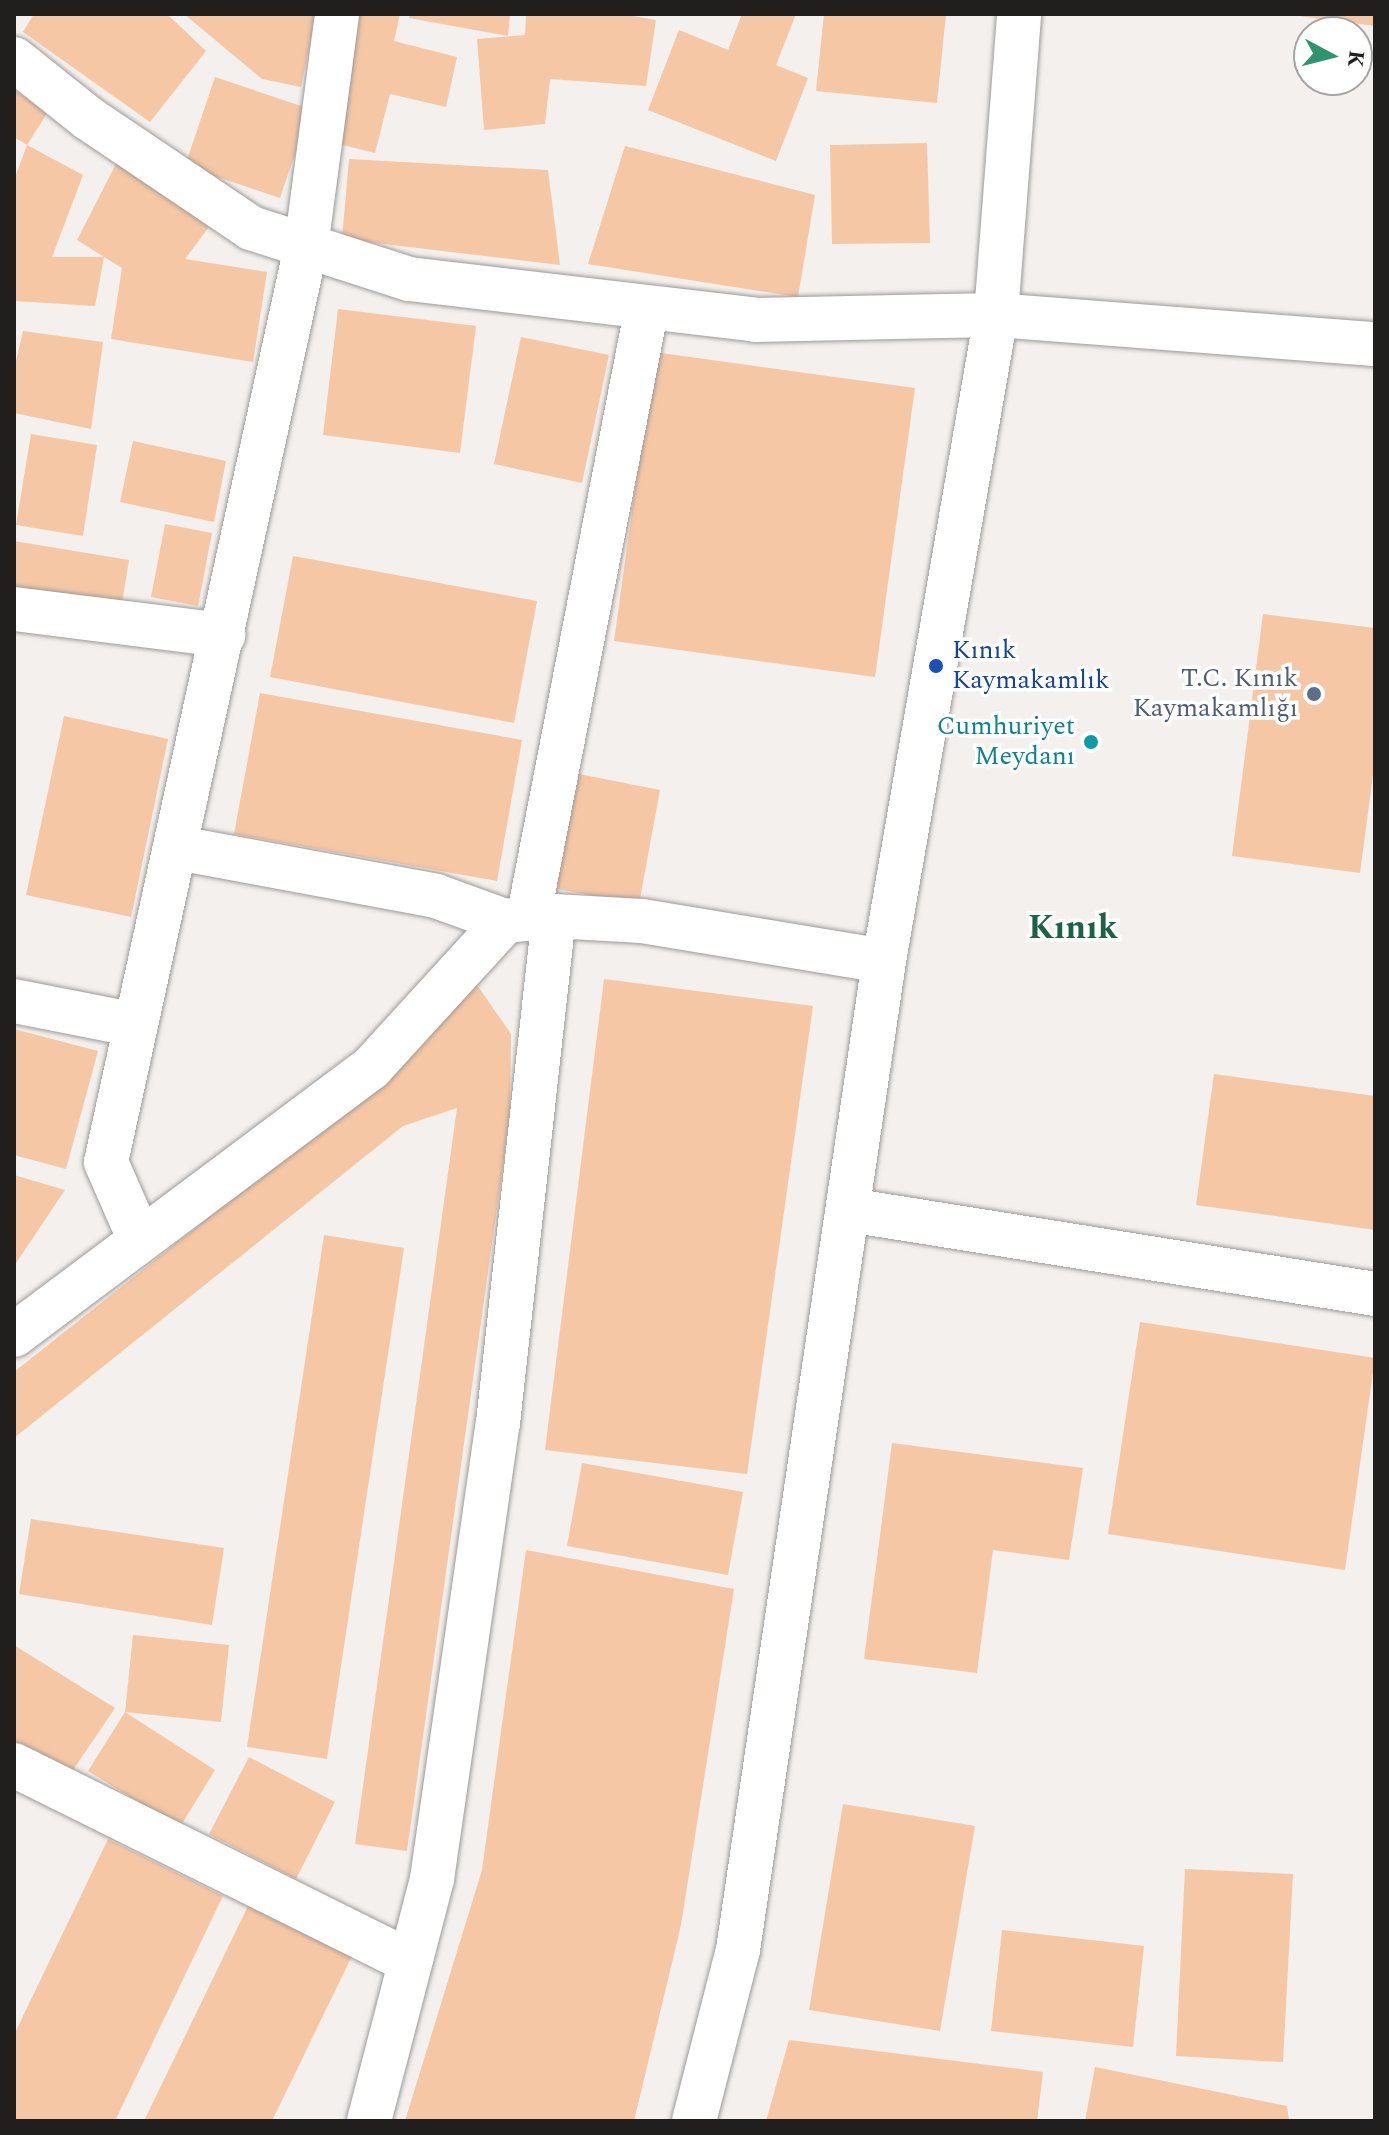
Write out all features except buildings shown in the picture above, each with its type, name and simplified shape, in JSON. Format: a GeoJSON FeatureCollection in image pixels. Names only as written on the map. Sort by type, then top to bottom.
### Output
{"type":"FeatureCollection","features":[{"type":"Feature","properties":{"kind":"street"},"geometry":{"type":"LineString","coordinates":[[140,1240],[106,1162],[178,848],[306,247],[337,14]]}},
{"type":"Feature","properties":{"kind":"street"},"geometry":{"type":"LineString","coordinates":[[694,2121],[738,1950],[884,961],[996,315],[1019,14]]}},
{"type":"Feature","properties":{"kind":"street"},"geometry":{"type":"LineString","coordinates":[[14,59],[88,118],[251,228],[409,279],[756,320],[996,315],[1375,344]]}},
{"type":"Feature","properties":{"kind":"street"},"geometry":{"type":"LineString","coordinates":[[369,2121],[432,1879],[498,1423],[529,918],[647,307]]}},
{"type":"Feature","properties":{"kind":"street"},"geometry":{"type":"LineString","coordinates":[[14,609],[223,635]]}},
{"type":"Feature","properties":{"kind":"street"},"geometry":{"type":"LineString","coordinates":[[178,848],[436,896],[529,918],[642,921],[884,961]]}},
{"type":"Feature","properties":{"kind":"street"},"geometry":{"type":"LineString","coordinates":[[14,1335],[371,1068],[529,918]]}},
{"type":"Feature","properties":{"kind":"street"},"geometry":{"type":"LineString","coordinates":[[14,1001],[136,1025]]}},
{"type":"Feature","properties":{"kind":"street"},"geometry":{"type":"LineString","coordinates":[[849,1210],[1375,1294]]}},
{"type":"Feature","properties":{"kind":"street"},"geometry":{"type":"LineString","coordinates":[[14,1765],[409,1961]]}},
{"type":"Feature","properties":{"kind":"place","name":"Kınık Kaymakamlık"},"geometry":{"type":"Point","coordinates":[936,666]}},
{"type":"Feature","properties":{"kind":"place","name":"T.C. Kınık Kaymakamlığı"},"geometry":{"type":"Point","coordinates":[1314,694]}},
{"type":"Feature","properties":{"kind":"place","name":"Cumhuriyet Meydanı"},"geometry":{"type":"Point","coordinates":[1091,742]}},
{"type":"Feature","properties":{"kind":"district","name":"Kınık"},"geometry":{"type":"Point","coordinates":[1073,929]}}]}
